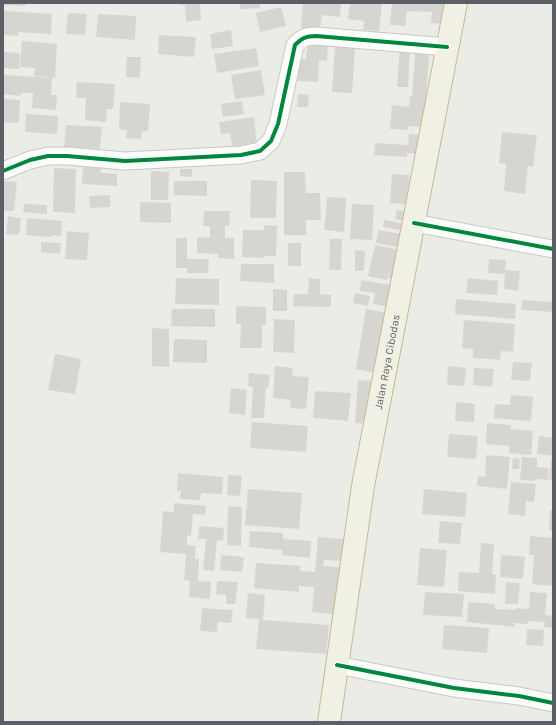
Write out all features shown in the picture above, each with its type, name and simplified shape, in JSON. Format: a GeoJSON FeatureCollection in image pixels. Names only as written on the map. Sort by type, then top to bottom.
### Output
{"type":"FeatureCollection","features":[{"type":"Feature","properties":{"kind":"highway","name":"Jalan Raya Cibodas"},"geometry":{"type":"LineString","coordinates":[[329,722],[363,486],[456,3]]}},
{"type":"Feature","properties":{"kind":"street"},"geometry":{"type":"LineString","coordinates":[[3,171],[30,160],[48,156],[67,156],[125,161],[241,155],[260,151],[270,141],[278,124],[295,45],[301,38],[316,36],[447,47]]}},
{"type":"Feature","properties":{"kind":"street"},"geometry":{"type":"LineString","coordinates":[[414,223],[553,249]]}},
{"type":"Feature","properties":{"kind":"street"},"geometry":{"type":"LineString","coordinates":[[337,665],[454,688],[553,702]]}},
{"type":"Feature","properties":{"kind":"building"},"geometry":{"type":"Polygon","coordinates":[[[3,3],[26,3],[25,6],[3,5],[3,3]]]}},
{"type":"Feature","properties":{"kind":"building"},"geometry":{"type":"Polygon","coordinates":[[[180,3],[200,3],[201,20],[186,22],[185,5],[180,5],[180,3]]]}},
{"type":"Feature","properties":{"kind":"building"},"geometry":{"type":"Polygon","coordinates":[[[240,3],[259,3],[260,8],[240,9],[240,3]]]}},
{"type":"Feature","properties":{"kind":"building"},"geometry":{"type":"Polygon","coordinates":[[[303,3],[341,3],[340,17],[322,15],[320,29],[301,28],[303,3]]]}},
{"type":"Feature","properties":{"kind":"building"},"geometry":{"type":"Polygon","coordinates":[[[350,3],[382,3],[379,31],[363,30],[364,21],[348,19],[350,3]]]}},
{"type":"Feature","properties":{"kind":"building"},"geometry":{"type":"Polygon","coordinates":[[[392,3],[445,3],[443,24],[431,23],[432,12],[407,11],[405,26],[390,25],[392,3]]]}},
{"type":"Feature","properties":{"kind":"building"},"geometry":{"type":"Polygon","coordinates":[[[281,7],[286,26],[260,32],[256,13],[281,7]]]}},
{"type":"Feature","properties":{"kind":"building"},"geometry":{"type":"Polygon","coordinates":[[[3,11],[52,14],[51,34],[18,32],[18,36],[3,35],[3,11]]]}},
{"type":"Feature","properties":{"kind":"building"},"geometry":{"type":"Polygon","coordinates":[[[68,13],[87,14],[85,35],[66,34],[68,13]]]}},
{"type":"Feature","properties":{"kind":"building"},"geometry":{"type":"Polygon","coordinates":[[[98,14],[136,16],[135,40],[96,37],[98,14]]]}},
{"type":"Feature","properties":{"kind":"building"},"geometry":{"type":"Polygon","coordinates":[[[231,30],[233,46],[212,49],[210,34],[231,30]]]}},
{"type":"Feature","properties":{"kind":"building"},"geometry":{"type":"Polygon","coordinates":[[[159,35],[196,37],[194,57],[158,54],[159,35]]]}},
{"type":"Feature","properties":{"kind":"building"},"geometry":{"type":"Polygon","coordinates":[[[22,41],[57,44],[55,78],[34,76],[35,68],[20,67],[22,41]]]}},
{"type":"Feature","properties":{"kind":"building"},"geometry":{"type":"Polygon","coordinates":[[[308,41],[328,42],[327,61],[319,60],[318,82],[298,81],[299,59],[306,59],[308,41]]]}},
{"type":"Feature","properties":{"kind":"building"},"geometry":{"type":"Polygon","coordinates":[[[335,47],[355,48],[352,93],[332,92],[335,47]]]}},
{"type":"Feature","properties":{"kind":"building"},"geometry":{"type":"Polygon","coordinates":[[[400,47],[410,48],[408,87],[397,87],[400,47]]]}},
{"type":"Feature","properties":{"kind":"building"},"geometry":{"type":"Polygon","coordinates":[[[256,48],[259,66],[217,73],[214,54],[256,48]]]}},
{"type":"Feature","properties":{"kind":"building"},"geometry":{"type":"Polygon","coordinates":[[[3,52],[20,53],[19,69],[3,68],[3,52]]]}},
{"type":"Feature","properties":{"kind":"building"},"geometry":{"type":"Polygon","coordinates":[[[415,54],[429,55],[424,127],[408,126],[408,130],[390,129],[392,105],[409,107],[410,96],[412,96],[415,54]]]}},
{"type":"Feature","properties":{"kind":"building"},"geometry":{"type":"Polygon","coordinates":[[[127,57],[141,57],[140,78],[126,77],[127,57]]]}},
{"type":"Feature","properties":{"kind":"building"},"geometry":{"type":"Polygon","coordinates":[[[261,70],[265,95],[235,99],[231,75],[261,70]]]}},
{"type":"Feature","properties":{"kind":"building"},"geometry":{"type":"Polygon","coordinates":[[[3,75],[52,78],[51,95],[57,95],[56,110],[32,108],[33,93],[21,93],[20,96],[3,94],[3,75]]]}},
{"type":"Feature","properties":{"kind":"building"},"geometry":{"type":"Polygon","coordinates":[[[77,82],[115,84],[113,109],[107,109],[106,122],[85,120],[86,98],[76,98],[77,82]]]}},
{"type":"Feature","properties":{"kind":"building"},"geometry":{"type":"Polygon","coordinates":[[[298,94],[309,95],[308,107],[297,107],[298,94]]]}},
{"type":"Feature","properties":{"kind":"building"},"geometry":{"type":"Polygon","coordinates":[[[3,99],[20,100],[19,123],[3,122],[3,99]]]}},
{"type":"Feature","properties":{"kind":"building"},"geometry":{"type":"Polygon","coordinates":[[[242,101],[244,114],[223,117],[221,104],[242,101]]]}},
{"type":"Feature","properties":{"kind":"building"},"geometry":{"type":"Polygon","coordinates":[[[120,102],[150,104],[148,131],[142,131],[141,139],[126,138],[127,130],[119,129],[120,102]]]}},
{"type":"Feature","properties":{"kind":"building"},"geometry":{"type":"Polygon","coordinates":[[[26,114],[58,116],[57,134],[25,132],[26,114]]]}},
{"type":"Feature","properties":{"kind":"building"},"geometry":{"type":"Polygon","coordinates":[[[254,117],[257,146],[233,150],[230,133],[221,134],[219,122],[254,117]]]}},
{"type":"Feature","properties":{"kind":"building"},"geometry":{"type":"Polygon","coordinates":[[[66,125],[102,127],[100,149],[64,147],[66,125]]]}},
{"type":"Feature","properties":{"kind":"building"},"geometry":{"type":"Polygon","coordinates":[[[502,132],[537,135],[533,167],[528,166],[525,194],[504,191],[506,164],[499,163],[502,132]]]}},
{"type":"Feature","properties":{"kind":"building"},"geometry":{"type":"Polygon","coordinates":[[[409,134],[423,135],[422,154],[407,153],[407,157],[374,155],[375,143],[408,145],[409,134]]]}},
{"type":"Feature","properties":{"kind":"building"},"geometry":{"type":"Polygon","coordinates":[[[83,167],[101,168],[101,173],[117,174],[117,186],[82,184],[83,167]]]}},
{"type":"Feature","properties":{"kind":"building"},"geometry":{"type":"Polygon","coordinates":[[[54,168],[76,169],[75,213],[53,212],[54,168]]]}},
{"type":"Feature","properties":{"kind":"building"},"geometry":{"type":"Polygon","coordinates":[[[180,169],[192,169],[192,177],[180,176],[180,169]]]}},
{"type":"Feature","properties":{"kind":"building"},"geometry":{"type":"Polygon","coordinates":[[[151,171],[169,172],[168,200],[151,200],[151,171]]]}},
{"type":"Feature","properties":{"kind":"building"},"geometry":{"type":"Polygon","coordinates":[[[284,172],[305,172],[306,193],[320,193],[321,220],[306,220],[306,235],[284,235],[284,172]]]}},
{"type":"Feature","properties":{"kind":"building"},"geometry":{"type":"Polygon","coordinates":[[[392,174],[409,175],[408,204],[390,203],[392,174]]]}},
{"type":"Feature","properties":{"kind":"building"},"geometry":{"type":"Polygon","coordinates":[[[251,180],[277,181],[276,218],[250,218],[251,180]]]}},
{"type":"Feature","properties":{"kind":"building"},"geometry":{"type":"Polygon","coordinates":[[[3,181],[17,182],[14,211],[3,211],[3,181]]]}},
{"type":"Feature","properties":{"kind":"building"},"geometry":{"type":"Polygon","coordinates":[[[174,181],[207,181],[207,196],[174,195],[174,181]]]}},
{"type":"Feature","properties":{"kind":"building"},"geometry":{"type":"Polygon","coordinates":[[[110,195],[110,207],[90,208],[89,196],[110,195]]]}},
{"type":"Feature","properties":{"kind":"building"},"geometry":{"type":"Polygon","coordinates":[[[327,197],[346,198],[344,232],[324,230],[327,197]]]}},
{"type":"Feature","properties":{"kind":"building"},"geometry":{"type":"Polygon","coordinates":[[[140,202],[171,203],[171,223],[140,222],[140,202]]]}},
{"type":"Feature","properties":{"kind":"building"},"geometry":{"type":"Polygon","coordinates":[[[24,204],[47,205],[47,214],[23,212],[24,204]]]}},
{"type":"Feature","properties":{"kind":"building"},"geometry":{"type":"Polygon","coordinates":[[[352,204],[374,205],[372,240],[350,239],[352,204]]]}},
{"type":"Feature","properties":{"kind":"building"},"geometry":{"type":"Polygon","coordinates":[[[397,210],[412,212],[411,222],[395,219],[397,210]]]}},
{"type":"Feature","properties":{"kind":"building"},"geometry":{"type":"Polygon","coordinates":[[[204,211],[230,211],[229,226],[225,226],[225,238],[234,238],[234,259],[218,258],[218,254],[197,253],[197,237],[210,238],[210,226],[203,226],[204,211]]]}},
{"type":"Feature","properties":{"kind":"building"},"geometry":{"type":"Polygon","coordinates":[[[8,216],[21,218],[19,235],[6,234],[8,216]]]}},
{"type":"Feature","properties":{"kind":"building"},"geometry":{"type":"Polygon","coordinates":[[[27,218],[62,221],[61,236],[52,235],[51,237],[26,235],[27,218]]]}},
{"type":"Feature","properties":{"kind":"building"},"geometry":{"type":"Polygon","coordinates":[[[384,220],[406,224],[405,231],[383,227],[384,220]]]}},
{"type":"Feature","properties":{"kind":"building"},"geometry":{"type":"Polygon","coordinates":[[[264,225],[277,226],[276,256],[264,256],[264,258],[242,257],[243,230],[264,230],[264,225]]]}},
{"type":"Feature","properties":{"kind":"building"},"geometry":{"type":"Polygon","coordinates":[[[378,230],[407,235],[404,248],[376,243],[378,230]]]}},
{"type":"Feature","properties":{"kind":"building"},"geometry":{"type":"Polygon","coordinates":[[[67,231],[89,233],[87,260],[65,259],[67,231]]]}},
{"type":"Feature","properties":{"kind":"building"},"geometry":{"type":"Polygon","coordinates":[[[176,238],[187,238],[187,259],[209,259],[208,273],[187,273],[187,268],[176,268],[176,238]]]}},
{"type":"Feature","properties":{"kind":"building"},"geometry":{"type":"Polygon","coordinates":[[[330,239],[342,239],[341,270],[329,270],[330,239]]]}},
{"type":"Feature","properties":{"kind":"building"},"geometry":{"type":"Polygon","coordinates":[[[41,242],[61,243],[60,254],[41,252],[41,242]]]}},
{"type":"Feature","properties":{"kind":"building"},"geometry":{"type":"Polygon","coordinates":[[[288,243],[301,243],[301,266],[288,266],[288,243]]]}},
{"type":"Feature","properties":{"kind":"building"},"geometry":{"type":"Polygon","coordinates":[[[375,245],[405,251],[400,281],[388,278],[391,259],[387,280],[368,276],[375,245]]]}},
{"type":"Feature","properties":{"kind":"building"},"geometry":{"type":"Polygon","coordinates":[[[355,250],[365,251],[364,271],[355,271],[355,250]]]}},
{"type":"Feature","properties":{"kind":"building"},"geometry":{"type":"Polygon","coordinates":[[[489,259],[506,260],[505,270],[520,271],[518,291],[504,289],[505,274],[488,273],[489,259]]]}},
{"type":"Feature","properties":{"kind":"building"},"geometry":{"type":"Polygon","coordinates":[[[241,264],[274,264],[274,283],[240,281],[241,264]]]}},
{"type":"Feature","properties":{"kind":"building"},"geometry":{"type":"Polygon","coordinates":[[[176,278],[219,279],[219,305],[175,304],[176,278]]]}},
{"type":"Feature","properties":{"kind":"building"},"geometry":{"type":"Polygon","coordinates":[[[309,278],[320,279],[320,294],[331,295],[331,307],[293,306],[294,294],[308,294],[309,278]]]}},
{"type":"Feature","properties":{"kind":"building"},"geometry":{"type":"Polygon","coordinates":[[[468,278],[498,281],[497,295],[466,293],[468,278]]]}},
{"type":"Feature","properties":{"kind":"building"},"geometry":{"type":"Polygon","coordinates":[[[361,280],[396,286],[392,307],[373,304],[375,293],[360,291],[361,280]]]}},
{"type":"Feature","properties":{"kind":"building"},"geometry":{"type":"Polygon","coordinates":[[[273,289],[287,290],[287,311],[273,311],[273,289]]]}},
{"type":"Feature","properties":{"kind":"building"},"geometry":{"type":"Polygon","coordinates":[[[355,293],[370,296],[368,306],[353,303],[355,293]]]}},
{"type":"Feature","properties":{"kind":"building"},"geometry":{"type":"Polygon","coordinates":[[[456,299],[516,304],[515,319],[455,314],[456,299]]]}},
{"type":"Feature","properties":{"kind":"building"},"geometry":{"type":"Polygon","coordinates":[[[522,300],[553,302],[553,312],[521,310],[522,300]]]}},
{"type":"Feature","properties":{"kind":"building"},"geometry":{"type":"Polygon","coordinates":[[[236,306],[266,307],[266,325],[262,325],[262,348],[240,348],[241,324],[236,324],[236,306]]]}},
{"type":"Feature","properties":{"kind":"building"},"geometry":{"type":"Polygon","coordinates":[[[172,309],[215,309],[215,327],[171,326],[172,309]]]}},
{"type":"Feature","properties":{"kind":"building"},"geometry":{"type":"Polygon","coordinates":[[[366,309],[388,313],[377,373],[356,369],[366,309]]]}},
{"type":"Feature","properties":{"kind":"building"},"geometry":{"type":"Polygon","coordinates":[[[274,319],[295,320],[294,353],[273,352],[274,319]]]}},
{"type":"Feature","properties":{"kind":"building"},"geometry":{"type":"Polygon","coordinates":[[[464,320],[515,324],[513,352],[501,351],[500,360],[473,358],[473,349],[462,348],[464,320]]]}},
{"type":"Feature","properties":{"kind":"building"},"geometry":{"type":"Polygon","coordinates":[[[152,328],[169,329],[169,367],[152,366],[152,328]]]}},
{"type":"Feature","properties":{"kind":"building"},"geometry":{"type":"Polygon","coordinates":[[[174,339],[207,340],[207,363],[173,362],[174,339]]]}},
{"type":"Feature","properties":{"kind":"building"},"geometry":{"type":"Polygon","coordinates":[[[55,354],[81,359],[75,394],[48,390],[55,354]]]}},
{"type":"Feature","properties":{"kind":"building"},"geometry":{"type":"Polygon","coordinates":[[[513,362],[532,363],[530,381],[511,380],[513,362]]]}},
{"type":"Feature","properties":{"kind":"building"},"geometry":{"type":"Polygon","coordinates":[[[275,366],[293,368],[292,376],[309,377],[306,409],[290,408],[291,400],[273,398],[275,366]]]}},
{"type":"Feature","properties":{"kind":"building"},"geometry":{"type":"Polygon","coordinates":[[[448,366],[466,368],[464,386],[447,385],[448,366]]]}},
{"type":"Feature","properties":{"kind":"building"},"geometry":{"type":"Polygon","coordinates":[[[474,368],[494,369],[492,387],[473,385],[474,368]]]}},
{"type":"Feature","properties":{"kind":"building"},"geometry":{"type":"Polygon","coordinates":[[[249,373],[270,375],[268,388],[266,388],[264,418],[251,418],[253,387],[248,386],[249,373]]]}},
{"type":"Feature","properties":{"kind":"building"},"geometry":{"type":"Polygon","coordinates":[[[358,380],[373,381],[370,424],[355,423],[358,380]]]}},
{"type":"Feature","properties":{"kind":"building"},"geometry":{"type":"Polygon","coordinates":[[[231,388],[247,390],[245,415],[229,413],[231,388]]]}},
{"type":"Feature","properties":{"kind":"building"},"geometry":{"type":"Polygon","coordinates":[[[315,391],[351,393],[348,421],[313,418],[315,391]]]}},
{"type":"Feature","properties":{"kind":"building"},"geometry":{"type":"Polygon","coordinates":[[[511,395],[533,397],[531,421],[494,418],[495,404],[510,405],[511,395]]]}},
{"type":"Feature","properties":{"kind":"building"},"geometry":{"type":"Polygon","coordinates":[[[456,402],[475,404],[474,422],[455,421],[456,402]]]}},
{"type":"Feature","properties":{"kind":"building"},"geometry":{"type":"Polygon","coordinates":[[[252,422],[308,426],[306,452],[250,448],[252,422]]]}},
{"type":"Feature","properties":{"kind":"building"},"geometry":{"type":"Polygon","coordinates":[[[487,423],[511,425],[510,429],[533,431],[531,455],[509,453],[509,446],[486,444],[487,423]]]}},
{"type":"Feature","properties":{"kind":"building"},"geometry":{"type":"Polygon","coordinates":[[[449,434],[478,436],[476,459],[447,457],[449,434]]]}},
{"type":"Feature","properties":{"kind":"building"},"geometry":{"type":"Polygon","coordinates":[[[539,436],[553,438],[553,456],[537,454],[539,436]]]}},
{"type":"Feature","properties":{"kind":"building"},"geometry":{"type":"Polygon","coordinates":[[[486,455],[510,457],[507,489],[477,486],[478,476],[485,477],[486,455]]]}},
{"type":"Feature","properties":{"kind":"building"},"geometry":{"type":"Polygon","coordinates":[[[522,457],[537,458],[537,467],[549,468],[548,480],[520,480],[522,457]]]}},
{"type":"Feature","properties":{"kind":"building"},"geometry":{"type":"Polygon","coordinates":[[[513,458],[520,459],[519,469],[512,469],[513,458]]]}},
{"type":"Feature","properties":{"kind":"building"},"geometry":{"type":"Polygon","coordinates":[[[551,459],[553,459],[553,480],[549,480],[551,459]]]}},
{"type":"Feature","properties":{"kind":"building"},"geometry":{"type":"Polygon","coordinates":[[[178,473],[223,477],[222,494],[201,493],[200,500],[180,499],[181,491],[177,491],[178,473]]]}},
{"type":"Feature","properties":{"kind":"building"},"geometry":{"type":"Polygon","coordinates":[[[228,475],[242,476],[240,496],[227,495],[228,475]]]}},
{"type":"Feature","properties":{"kind":"building"},"geometry":{"type":"Polygon","coordinates":[[[511,482],[536,484],[534,502],[526,501],[525,516],[508,514],[511,482]]]}},
{"type":"Feature","properties":{"kind":"building"},"geometry":{"type":"Polygon","coordinates":[[[248,489],[302,493],[299,529],[245,525],[248,489]]]}},
{"type":"Feature","properties":{"kind":"building"},"geometry":{"type":"Polygon","coordinates":[[[424,489],[467,493],[465,517],[422,514],[424,489]]]}},
{"type":"Feature","properties":{"kind":"building"},"geometry":{"type":"Polygon","coordinates":[[[174,503],[206,506],[205,515],[193,514],[191,536],[187,535],[187,545],[196,546],[195,559],[199,559],[198,581],[211,582],[210,599],[189,597],[190,581],[184,580],[186,554],[160,552],[163,511],[174,512],[174,503]]]}},
{"type":"Feature","properties":{"kind":"building"},"geometry":{"type":"Polygon","coordinates":[[[228,506],[242,507],[241,546],[227,545],[228,506]]]}},
{"type":"Feature","properties":{"kind":"building"},"geometry":{"type":"Polygon","coordinates":[[[550,510],[553,510],[553,531],[549,531],[550,510]]]}},
{"type":"Feature","properties":{"kind":"building"},"geometry":{"type":"Polygon","coordinates":[[[440,521],[462,523],[460,544],[438,543],[440,521]]]}},
{"type":"Feature","properties":{"kind":"building"},"geometry":{"type":"Polygon","coordinates":[[[199,526],[224,528],[223,541],[217,540],[214,571],[203,570],[206,539],[198,539],[199,526]]]}},
{"type":"Feature","properties":{"kind":"building"},"geometry":{"type":"Polygon","coordinates":[[[250,531],[283,533],[283,539],[311,541],[310,558],[282,555],[282,550],[249,547],[250,531]]]}},
{"type":"Feature","properties":{"kind":"building"},"geometry":{"type":"Polygon","coordinates":[[[530,536],[553,538],[553,586],[532,584],[534,555],[529,555],[530,536]]]}},
{"type":"Feature","properties":{"kind":"building"},"geometry":{"type":"Polygon","coordinates":[[[318,537],[344,539],[342,561],[324,560],[323,566],[344,568],[340,615],[312,612],[314,587],[299,586],[299,592],[254,588],[256,563],[301,566],[300,571],[315,572],[318,537]]]}},
{"type":"Feature","properties":{"kind":"building"},"geometry":{"type":"Polygon","coordinates":[[[481,543],[494,544],[492,574],[496,575],[495,594],[458,591],[459,572],[479,573],[481,543]]]}},
{"type":"Feature","properties":{"kind":"building"},"geometry":{"type":"Polygon","coordinates":[[[420,548],[447,550],[444,587],[417,585],[420,548]]]}},
{"type":"Feature","properties":{"kind":"building"},"geometry":{"type":"Polygon","coordinates":[[[221,555],[244,557],[242,572],[220,570],[221,555]]]}},
{"type":"Feature","properties":{"kind":"building"},"geometry":{"type":"Polygon","coordinates":[[[501,555],[525,557],[523,579],[500,577],[501,555]]]}},
{"type":"Feature","properties":{"kind":"building"},"geometry":{"type":"Polygon","coordinates":[[[217,581],[238,582],[235,604],[226,604],[226,595],[216,594],[217,581]]]}},
{"type":"Feature","properties":{"kind":"building"},"geometry":{"type":"Polygon","coordinates":[[[506,582],[520,583],[518,604],[505,604],[506,582]]]}},
{"type":"Feature","properties":{"kind":"building"},"geometry":{"type":"Polygon","coordinates":[[[425,592],[464,594],[462,617],[423,615],[425,592]]]}},
{"type":"Feature","properties":{"kind":"building"},"geometry":{"type":"Polygon","coordinates":[[[530,592],[547,593],[545,615],[553,616],[553,628],[544,627],[545,622],[528,621],[528,624],[514,623],[514,627],[467,622],[468,602],[495,604],[495,609],[529,609],[530,592]]]}},
{"type":"Feature","properties":{"kind":"building"},"geometry":{"type":"Polygon","coordinates":[[[248,593],[265,595],[263,620],[329,625],[326,654],[256,649],[259,619],[246,618],[248,593]]]}},
{"type":"Feature","properties":{"kind":"building"},"geometry":{"type":"Polygon","coordinates":[[[202,608],[233,610],[231,623],[218,622],[217,632],[200,631],[202,608]]]}},
{"type":"Feature","properties":{"kind":"building"},"geometry":{"type":"Polygon","coordinates":[[[444,625],[489,628],[487,653],[442,649],[444,625]]]}},
{"type":"Feature","properties":{"kind":"building"},"geometry":{"type":"Polygon","coordinates":[[[527,629],[544,630],[543,646],[526,645],[527,629]]]}},
{"type":"Feature","properties":{"kind":"cycle path"},"geometry":{"type":"LineString","coordinates":[[3,171],[30,160],[48,156],[67,156],[125,161],[241,155],[260,151],[271,141],[278,124],[295,45],[302,39],[316,36],[447,47]]}},
{"type":"Feature","properties":{"kind":"cycle path"},"geometry":{"type":"LineString","coordinates":[[414,223],[553,249]]}},
{"type":"Feature","properties":{"kind":"cycle path"},"geometry":{"type":"LineString","coordinates":[[337,665],[454,688],[519,696],[553,703]]}}]}
